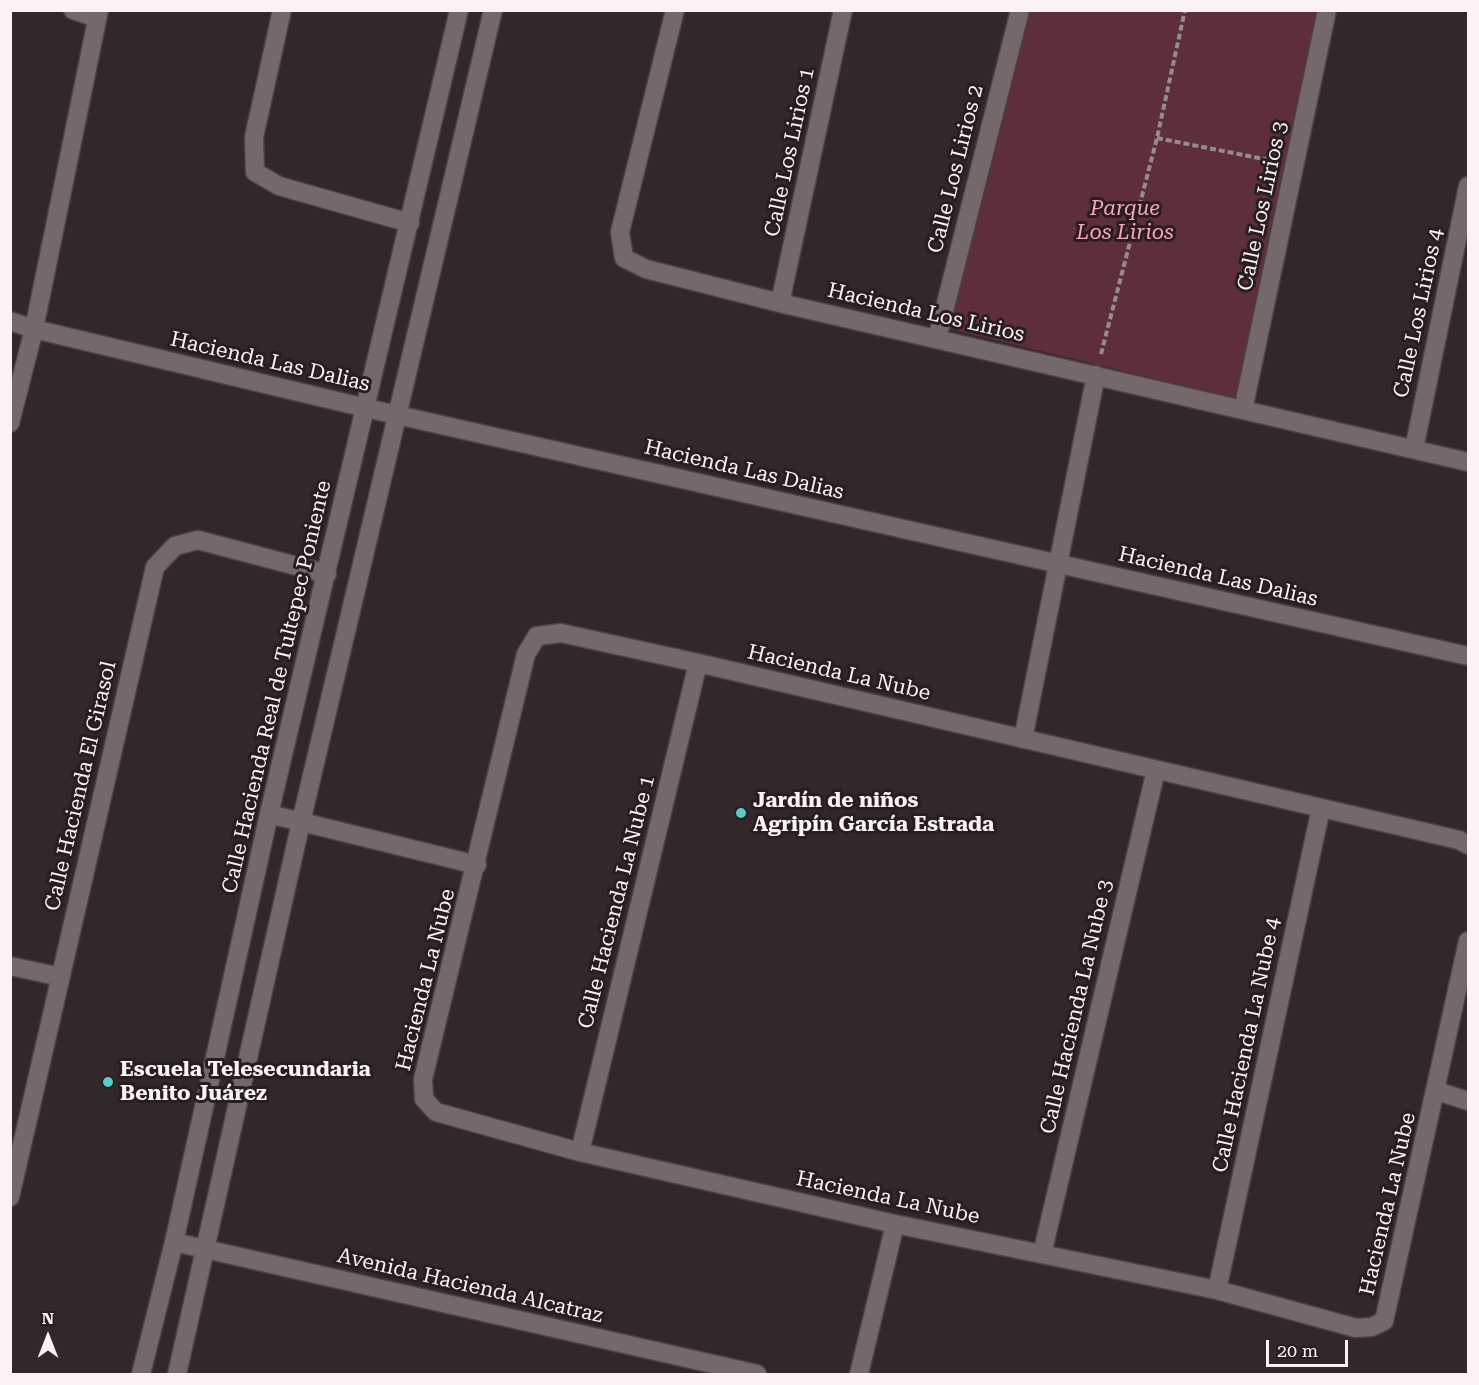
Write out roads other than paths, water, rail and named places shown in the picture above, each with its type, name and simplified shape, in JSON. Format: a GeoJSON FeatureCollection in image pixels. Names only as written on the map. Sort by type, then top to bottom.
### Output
{"type":"FeatureCollection","features":[{"type":"Feature","properties":{"kind":"street"},"geometry":{"type":"LineString","coordinates":[[10,423],[34,329],[98,14],[73,10]]}},
{"type":"Feature","properties":{"kind":"street"},"geometry":{"type":"LineString","coordinates":[[282,10],[254,137],[255,172],[279,186],[410,222]]}},
{"type":"Feature","properties":{"kind":"street","name":"Calle Hacienda Real de Tultepec Poniente"},"geometry":{"type":"LineString","coordinates":[[141,1374],[174,1242],[269,814],[459,10]]}},
{"type":"Feature","properties":{"kind":"street"},"geometry":{"type":"LineString","coordinates":[[177,1374],[301,822],[493,10]]}},
{"type":"Feature","properties":{"kind":"street","name":"Calle Los Lirios 1"},"geometry":{"type":"LineString","coordinates":[[780,303],[843,10]]}},
{"type":"Feature","properties":{"kind":"street","name":"Calle Los Lirios 2"},"geometry":{"type":"LineString","coordinates":[[937,339],[1020,10]]}},
{"type":"Feature","properties":{"kind":"street","name":"Calle Los Lirios 3"},"geometry":{"type":"LineString","coordinates":[[1243,410],[1327,10]]}},
{"type":"Feature","properties":{"kind":"street","name":"Hacienda Los Lirios"},"geometry":{"type":"LineString","coordinates":[[674,11],[620,232],[624,258],[646,269],[780,303],[1468,462]]}},
{"type":"Feature","properties":{"kind":"street","name":"Calle Los Lirios 4"},"geometry":{"type":"LineString","coordinates":[[1414,449],[1468,186]]}},
{"type":"Feature","properties":{"kind":"street","name":"Hacienda Las Dalias"},"geometry":{"type":"LineString","coordinates":[[10,321],[34,329],[366,408],[1468,656]]}},
{"type":"Feature","properties":{"kind":"street"},"geometry":{"type":"LineString","coordinates":[[1023,739],[1096,375]]}},
{"type":"Feature","properties":{"kind":"street","name":"Calle Hacienda El Girasol"},"geometry":{"type":"LineString","coordinates":[[10,1197],[155,567],[175,546],[198,540],[327,574]]}},
{"type":"Feature","properties":{"kind":"street","name":"Hacienda La Nube"},"geometry":{"type":"LineString","coordinates":[[1468,845],[1459,840],[698,663],[561,633],[537,636],[526,654],[477,865],[423,1079],[424,1099],[436,1112],[580,1152],[895,1224],[1217,1290],[1356,1328],[1372,1327],[1384,1321],[1437,1091],[1468,941]]}},
{"type":"Feature","properties":{"kind":"street","name":"Calle Hacienda La Nube 1"},"geometry":{"type":"LineString","coordinates":[[580,1152],[698,663]]}},
{"type":"Feature","properties":{"kind":"street","name":"Calle Hacienda La Nube 3"},"geometry":{"type":"LineString","coordinates":[[1042,1254],[1156,770]]}},
{"type":"Feature","properties":{"kind":"street","name":"Calle Hacienda La Nube 4"},"geometry":{"type":"LineString","coordinates":[[1217,1290],[1321,808]]}},
{"type":"Feature","properties":{"kind":"street"},"geometry":{"type":"LineString","coordinates":[[269,814],[477,865]]}},
{"type":"Feature","properties":{"kind":"street"},"geometry":{"type":"LineString","coordinates":[[10,966],[61,977]]}},
{"type":"Feature","properties":{"kind":"street"},"geometry":{"type":"LineString","coordinates":[[1437,1091],[1468,1101]]}},
{"type":"Feature","properties":{"kind":"street"},"geometry":{"type":"LineString","coordinates":[[859,1374],[895,1224]]}},
{"type":"Feature","properties":{"kind":"street","name":"Avenida Hacienda Alcatraz"},"geometry":{"type":"LineString","coordinates":[[174,1242],[757,1374]]}},
{"type":"Feature","properties":{"kind":"place","name":"Jardín de niños Agripín García Estrada"},"geometry":{"type":"Point","coordinates":[741,813]}},
{"type":"Feature","properties":{"kind":"place","name":"Escuela Telesecundaria Benito Juárez"},"geometry":{"type":"Point","coordinates":[108,1082]}},
{"type":"Feature","properties":{"kind":"park label","name":"Parque Los Lirios"},"geometry":{"type":"Point","coordinates":[1125,221]}}]}
